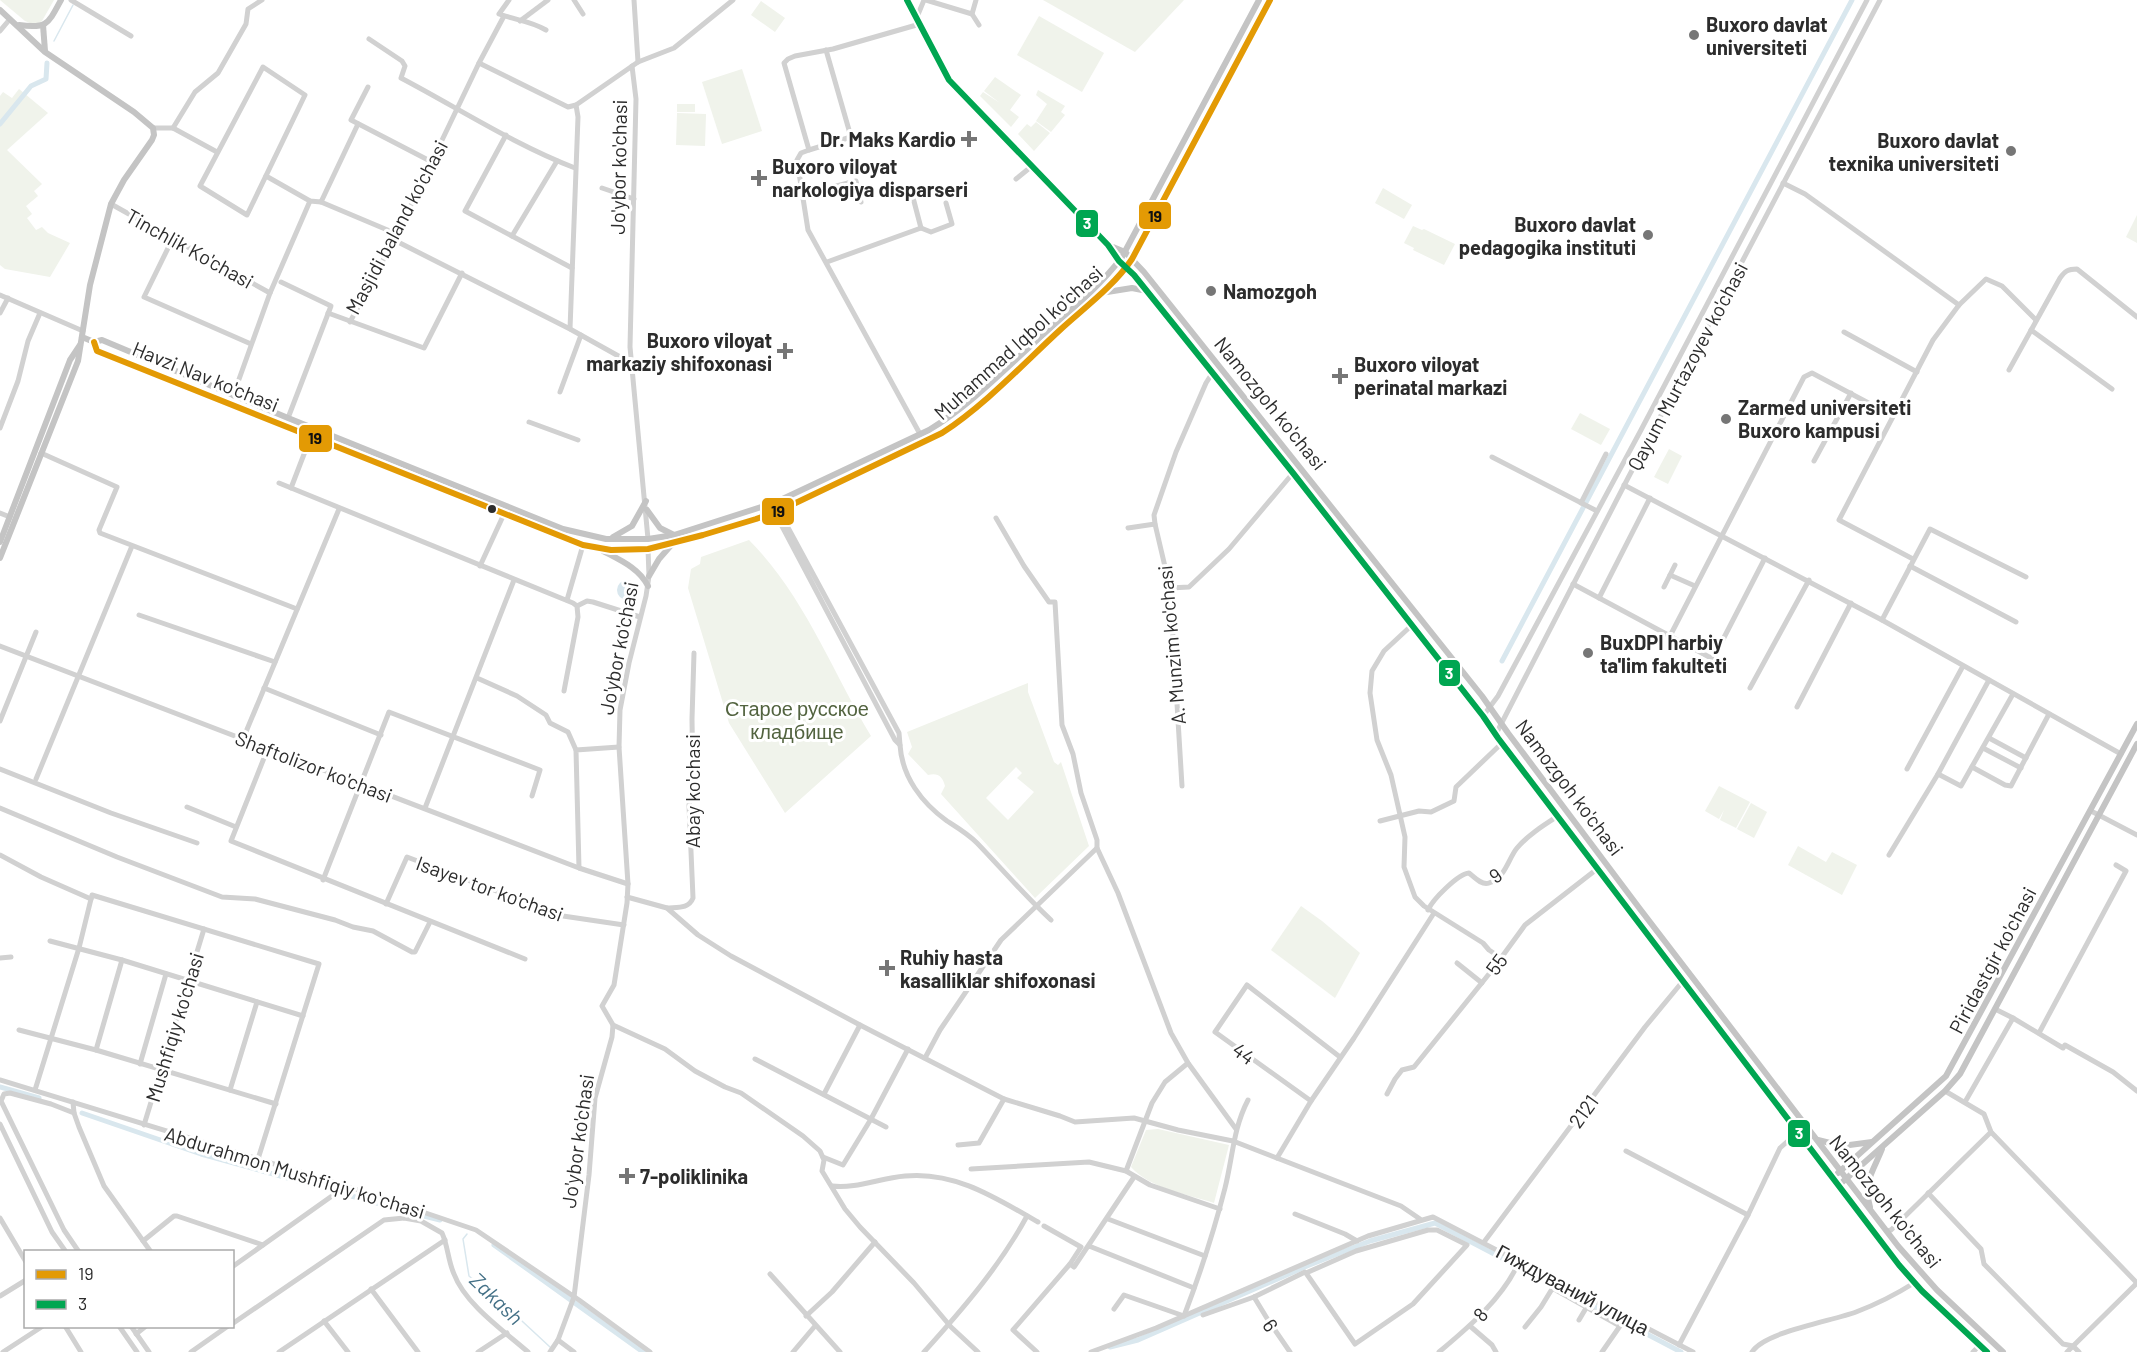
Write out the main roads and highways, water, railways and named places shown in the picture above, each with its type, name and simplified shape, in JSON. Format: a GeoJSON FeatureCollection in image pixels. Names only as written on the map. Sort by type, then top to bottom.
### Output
{"type":"FeatureCollection","features":[{"type":"Feature","properties":{"kind":"main road"},"geometry":{"type":"LineString","coordinates":[[18,25],[36,27],[43,25],[50,20],[61,0]]}},
{"type":"Feature","properties":{"kind":"main road","name":"Muhammad Iqbol ko'chasi"},"geometry":{"type":"LineString","coordinates":[[648,539],[674,535],[774,503],[920,434],[953,416],[961,409],[1115,268],[1259,0]]}},
{"type":"Feature","properties":{"kind":"main road","name":"Muhammad Iqbol ko'chasi"},"geometry":{"type":"LineString","coordinates":[[648,549],[778,511],[955,425],[1126,268],[1270,0]]}},
{"type":"Feature","properties":{"kind":"main road"},"geometry":{"type":"LineString","coordinates":[[0,9],[45,52],[134,112],[153,128],[154,135],[111,204],[90,285],[78,361],[0,558]]}},
{"type":"Feature","properties":{"kind":"main road"},"geometry":{"type":"LineString","coordinates":[[43,25],[45,52]]}},
{"type":"Feature","properties":{"kind":"main road","name":"Namozgoh ko'chasi"},"geometry":{"type":"LineString","coordinates":[[1987,1352],[1914,1283],[1597,869],[1483,716],[1213,372],[1108,245],[1125,252],[1132,259],[1309,477],[1490,707],[1887,1231],[1930,1282],[2003,1352]]}},
{"type":"Feature","properties":{"kind":"main road"},"geometry":{"type":"LineString","coordinates":[[1101,293],[1132,288],[1147,291]]}},
{"type":"Feature","properties":{"kind":"main road"},"geometry":{"type":"LineString","coordinates":[[0,542],[70,360],[82,337]]}},
{"type":"Feature","properties":{"kind":"main road","name":"Havzi Nav ko'chasi"},"geometry":{"type":"LineString","coordinates":[[82,337],[94,342],[102,340],[233,396],[563,529],[606,539],[648,539]]}},
{"type":"Feature","properties":{"kind":"main road","name":"Havzi Nav ko'chasi"},"geometry":{"type":"LineString","coordinates":[[94,342],[97,351],[583,545],[621,550],[648,549]]}},
{"type":"Feature","properties":{"kind":"main road"},"geometry":{"type":"LineString","coordinates":[[1298,480],[1309,477]]}},
{"type":"Feature","properties":{"kind":"main road"},"geometry":{"type":"LineString","coordinates":[[606,539],[623,533],[632,526],[646,501]]}},
{"type":"Feature","properties":{"kind":"main road"},"geometry":{"type":"LineString","coordinates":[[647,510],[660,528],[674,535]]}},
{"type":"Feature","properties":{"kind":"main road","name":"Jo'ybor ko'chasi"},"geometry":{"type":"LineString","coordinates":[[648,539],[648,549]]}},
{"type":"Feature","properties":{"kind":"main road"},"geometry":{"type":"LineString","coordinates":[[649,576],[674,543]]}},
{"type":"Feature","properties":{"kind":"main road"},"geometry":{"type":"LineString","coordinates":[[597,548],[631,566],[643,577],[648,586]]}},
{"type":"Feature","properties":{"kind":"main road","name":"Piridastgir ko'chasi"},"geometry":{"type":"LineString","coordinates":[[1833,1177],[1940,1083],[1952,1068],[2137,724]]}},
{"type":"Feature","properties":{"kind":"main road","name":"Piridastgir ko'chasi"},"geometry":{"type":"LineString","coordinates":[[1839,1185],[1945,1091],[1960,1074],[2137,744]]}},
{"type":"Feature","properties":{"kind":"main road"},"geometry":{"type":"LineString","coordinates":[[1815,1138],[1837,1145],[1874,1142]]}},
{"type":"Feature","properties":{"kind":"main road"},"geometry":{"type":"LineString","coordinates":[[1871,1211],[1867,1197],[1868,1182],[1883,1147]]}},
{"type":"Feature","properties":{"kind":"waterway"},"geometry":{"type":"LineString","coordinates":[[1502,661],[1852,0]]}},
{"type":"Feature","properties":{"kind":"waterway"},"geometry":{"type":"LineString","coordinates":[[54,41],[73,5]]}},
{"type":"Feature","properties":{"kind":"waterway"},"geometry":{"type":"LineString","coordinates":[[0,124],[31,86],[46,79],[47,63]]}},
{"type":"Feature","properties":{"kind":"waterway"},"geometry":{"type":"LineString","coordinates":[[0,1087],[39,1098]]}},
{"type":"Feature","properties":{"kind":"waterway"},"geometry":{"type":"LineString","coordinates":[[82,1113],[201,1154],[327,1189]]}},
{"type":"Feature","properties":{"kind":"waterway"},"geometry":{"type":"LineString","coordinates":[[344,1194],[402,1210]]}},
{"type":"Feature","properties":{"kind":"waterway"},"geometry":{"type":"LineString","coordinates":[[412,1213],[440,1220]]}},
{"type":"Feature","properties":{"kind":"waterway"},"geometry":{"type":"LineString","coordinates":[[1110,1347],[1138,1340],[1370,1241],[1435,1223],[1681,1352]]}},
{"type":"Feature","properties":{"kind":"waterway","name":"Zakash"},"geometry":{"type":"LineString","coordinates":[[467,1234],[463,1239],[469,1276],[550,1347]]}},
{"type":"Feature","properties":{"kind":"waterway"},"geometry":{"type":"LineString","coordinates":[[494,1245],[643,1352]]}},
{"type":"Feature","properties":{"kind":"place","name":"Buxoro davlat universiteti"},"geometry":{"type":"Point","coordinates":[1694,35]}},
{"type":"Feature","properties":{"kind":"place","name":"Dr. Maks Kardio"},"geometry":{"type":"Point","coordinates":[969,139]}},
{"type":"Feature","properties":{"kind":"place","name":"Buxoro davlat texnika universiteti"},"geometry":{"type":"Point","coordinates":[2011,151]}},
{"type":"Feature","properties":{"kind":"place","name":"Buxoro viloyat narkologiya disparseri"},"geometry":{"type":"Point","coordinates":[759,178]}},
{"type":"Feature","properties":{"kind":"place","name":"Buxoro davlat pedagogika instituti"},"geometry":{"type":"Point","coordinates":[1648,235]}},
{"type":"Feature","properties":{"kind":"place","name":"Namozgoh"},"geometry":{"type":"Point","coordinates":[1211,291]}},
{"type":"Feature","properties":{"kind":"place","name":"Buxoro viloyat markaziy shifoxonasi"},"geometry":{"type":"Point","coordinates":[785,351]}},
{"type":"Feature","properties":{"kind":"place","name":"Buxoro viloyat perinatal markazi"},"geometry":{"type":"Point","coordinates":[1340,376]}},
{"type":"Feature","properties":{"kind":"place","name":"Zarmed universiteti Buxoro kampusi"},"geometry":{"type":"Point","coordinates":[1726,419]}},
{"type":"Feature","properties":{"kind":"place","name":"BuxDPI harbiy ta'lim fakulteti"},"geometry":{"type":"Point","coordinates":[1588,653]}},
{"type":"Feature","properties":{"kind":"place","name":"Ruhiy hasta kasalliklar shifoxonasi"},"geometry":{"type":"Point","coordinates":[887,968]}},
{"type":"Feature","properties":{"kind":"place","name":"7-poliklinika"},"geometry":{"type":"Point","coordinates":[627,1176]}},
{"type":"Feature","properties":{"kind":"park label","name":"Старое русское кладбище"},"geometry":{"type":"Point","coordinates":[797,720]}}]}
